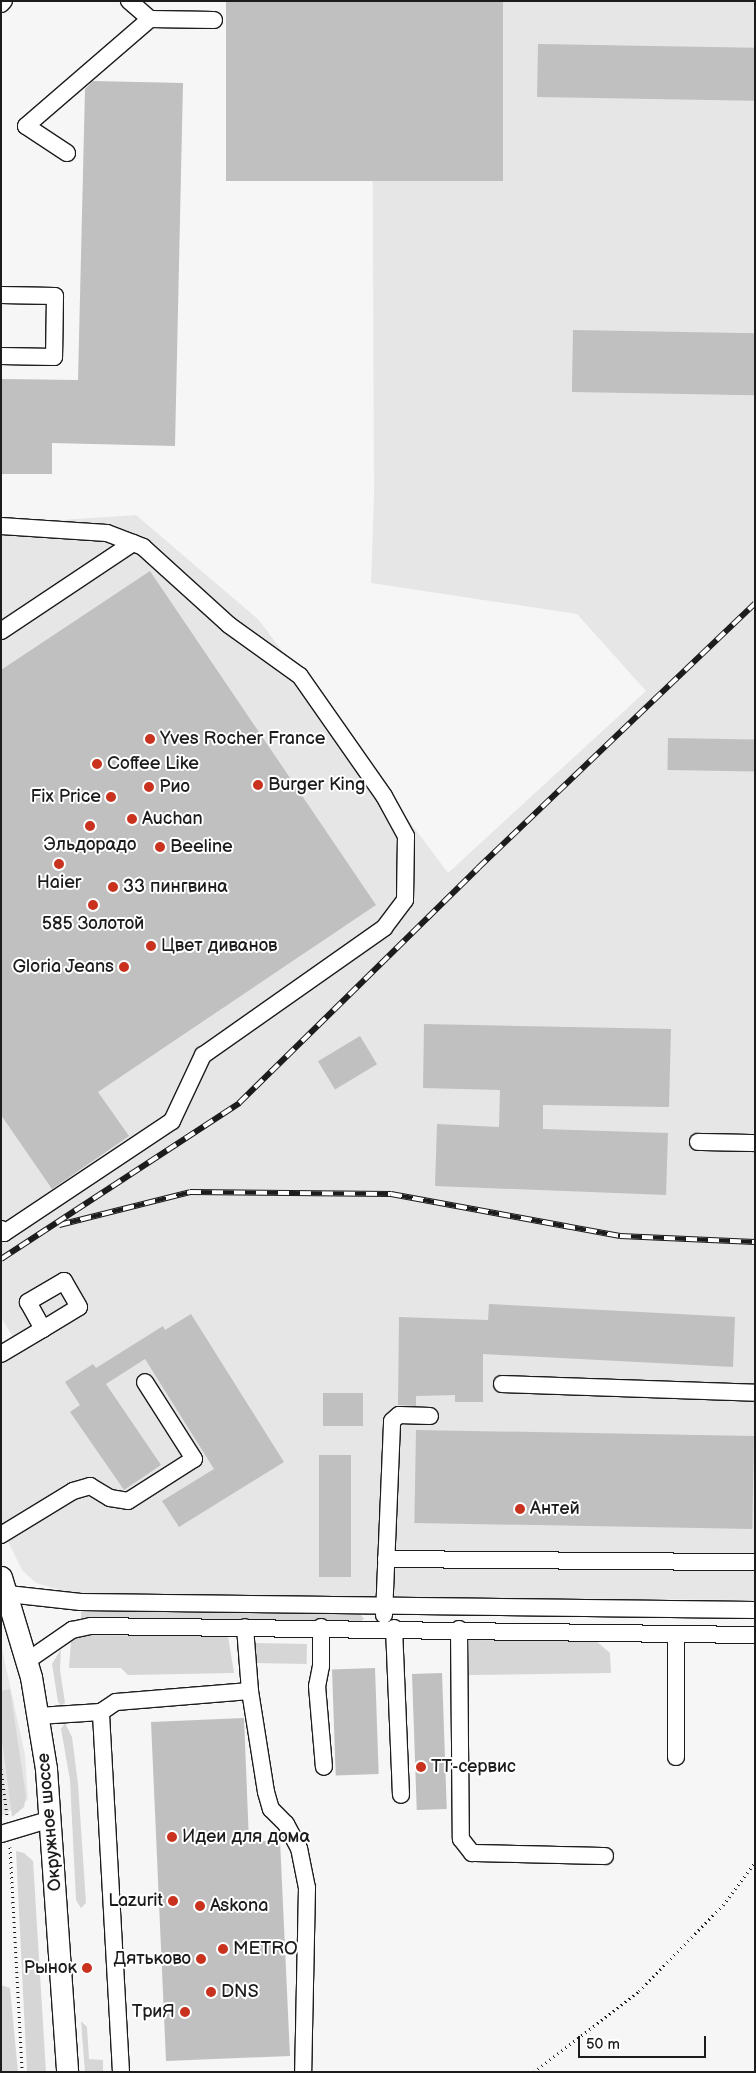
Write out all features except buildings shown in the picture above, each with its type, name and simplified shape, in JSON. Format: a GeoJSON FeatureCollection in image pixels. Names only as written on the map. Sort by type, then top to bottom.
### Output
{"type":"FeatureCollection","features":[{"type":"Feature","properties":{"kind":"main road","name":"Окружное шоссе"},"geometry":{"type":"LineString","coordinates":[[3,1590],[26,1660],[38,1716],[51,1819],[67,2072]]}},
{"type":"Feature","properties":{"kind":"lane"},"geometry":{"type":"LineString","coordinates":[[128,1],[150,19],[214,20]]}},
{"type":"Feature","properties":{"kind":"lane"},"geometry":{"type":"LineString","coordinates":[[67,153],[26,126],[150,19]]}},
{"type":"Feature","properties":{"kind":"lane"},"geometry":{"type":"LineString","coordinates":[[1,295],[56,296],[54,357],[1,356]]}},
{"type":"Feature","properties":{"kind":"lane"},"geometry":{"type":"LineString","coordinates":[[1,526],[81,529],[107,533],[143,547],[229,625],[300,676],[384,796],[406,836],[405,900],[384,928],[203,1055],[172,1121],[4,1232],[1,1229]]}},
{"type":"Feature","properties":{"kind":"lane"},"geometry":{"type":"LineString","coordinates":[[1,631],[133,543]]}},
{"type":"Feature","properties":{"kind":"lane"},"geometry":{"type":"LineString","coordinates":[[698,1142],[755,1144]]}},
{"type":"Feature","properties":{"kind":"lane"},"geometry":{"type":"LineString","coordinates":[[1,1354],[43,1329]]}},
{"type":"Feature","properties":{"kind":"lane"},"geometry":{"type":"LineString","coordinates":[[1,1535],[73,1492],[90,1486],[110,1498],[128,1501],[194,1459],[145,1382]]}},
{"type":"Feature","properties":{"kind":"lane"},"geometry":{"type":"LineString","coordinates":[[502,1384],[755,1393]]}},
{"type":"Feature","properties":{"kind":"lane"},"geometry":{"type":"LineString","coordinates":[[401,1796],[389,1628],[384,1605],[392,1421],[399,1415],[430,1416]]}},
{"type":"Feature","properties":{"kind":"lane"},"geometry":{"type":"LineString","coordinates":[[386,1559],[755,1562]]}},
{"type":"Feature","properties":{"kind":"lane"},"geometry":{"type":"LineString","coordinates":[[3,1590],[81,1602],[755,1610]]}},
{"type":"Feature","properties":{"kind":"lane"},"geometry":{"type":"LineString","coordinates":[[26,1660],[72,1630],[90,1626],[321,1627],[755,1635]]}},
{"type":"Feature","properties":{"kind":"lane"},"geometry":{"type":"LineString","coordinates":[[245,1627],[250,1691],[266,1792],[271,1809],[286,1824],[299,1848],[307,1888],[303,2072]]}},
{"type":"Feature","properties":{"kind":"lane"},"geometry":{"type":"LineString","coordinates":[[321,1627],[321,1666],[317,1686],[324,1767]]}},
{"type":"Feature","properties":{"kind":"lane"},"geometry":{"type":"LineString","coordinates":[[459,1629],[461,1839],[472,1853],[488,1855],[604,1856]]}},
{"type":"Feature","properties":{"kind":"lane"},"geometry":{"type":"LineString","coordinates":[[676,1634],[676,1756]]}},
{"type":"Feature","properties":{"kind":"lane"},"geometry":{"type":"LineString","coordinates":[[38,1716],[101,1712],[116,1702],[250,1691]]}},
{"type":"Feature","properties":{"kind":"lane"},"geometry":{"type":"LineString","coordinates":[[101,1712],[121,2072]]}},
{"type":"Feature","properties":{"kind":"lane"},"geometry":{"type":"LineString","coordinates":[[5,1832],[51,1819]]}},
{"type":"Feature","properties":{"kind":"path"},"geometry":{"type":"LineString","coordinates":[[1,1769],[22,2072]]}},
{"type":"Feature","properties":{"kind":"path"},"geometry":{"type":"LineString","coordinates":[[534,2072],[639,1991],[724,1905],[755,1862]]}},
{"type":"Feature","properties":{"kind":"shaded area"},"geometry":{"type":"Polygon","coordinates":[[[372,1],[755,1],[755,1600],[77,1595],[36,1583],[22,1570],[1,1527],[1,1362],[19,1347],[1,1317],[1,524],[136,515],[259,620],[448,873],[646,691],[577,614],[371,583],[374,497],[372,1]]]}},
{"type":"Feature","properties":{"kind":"shaded area"},"geometry":{"type":"Polygon","coordinates":[[[85,1610],[360,1614],[364,1619],[361,1621],[81,1618],[81,1612],[85,1610]]]}},
{"type":"Feature","properties":{"kind":"shaded area"},"geometry":{"type":"Polygon","coordinates":[[[80,1635],[228,1636],[234,1673],[128,1675],[121,1668],[69,1668],[71,1641],[80,1635]]]}},
{"type":"Feature","properties":{"kind":"shaded area"},"geometry":{"type":"Polygon","coordinates":[[[469,1640],[596,1641],[610,1653],[611,1673],[469,1675],[469,1640]]]}},
{"type":"Feature","properties":{"kind":"shaded area"},"geometry":{"type":"Polygon","coordinates":[[[254,1643],[307,1644],[307,1664],[254,1663],[254,1643]]]}},
{"type":"Feature","properties":{"kind":"shaded area"},"geometry":{"type":"Polygon","coordinates":[[[1,1644],[25,1755],[28,1800],[1,1816],[1,1644]]]}},
{"type":"Feature","properties":{"kind":"shaded area"},"geometry":{"type":"Polygon","coordinates":[[[61,1649],[60,1670],[65,1703],[61,1705],[58,1702],[52,1664],[61,1649]]]}},
{"type":"Feature","properties":{"kind":"shaded area"},"geometry":{"type":"Polygon","coordinates":[[[10,1689],[26,1796],[24,1807],[12,1817],[1,1732],[1,1691],[10,1689]]]}},
{"type":"Feature","properties":{"kind":"shaded area"},"geometry":{"type":"Polygon","coordinates":[[[65,1723],[72,1737],[78,1784],[86,1903],[81,1908],[76,1900],[70,1780],[61,1729],[65,1723]]]}},
{"type":"Feature","properties":{"kind":"shaded area"},"geometry":{"type":"Polygon","coordinates":[[[16,1851],[24,1853],[33,1861],[46,2072],[27,2072],[16,1851]]]}},
{"type":"Feature","properties":{"kind":"shaded area"},"geometry":{"type":"Polygon","coordinates":[[[1,1985],[10,1988],[18,2072],[1,2072],[1,1985]]]}},
{"type":"Feature","properties":{"kind":"shaded area"},"geometry":{"type":"Polygon","coordinates":[[[81,2021],[87,2027],[89,2059],[103,2060],[103,2072],[85,2072],[81,2021]]]}},
{"type":"Feature","properties":{"kind":"railway"},"geometry":{"type":"LineString","coordinates":[[1,1259],[239,1103],[478,868],[755,603]]}},
{"type":"Feature","properties":{"kind":"railway"},"geometry":{"type":"LineString","coordinates":[[59,1225],[190,1192],[391,1194],[620,1236],[755,1242]]}},
{"type":"Feature","properties":{"kind":"place","name":"Yves Rocher France"},"geometry":{"type":"Point","coordinates":[150,739]}},
{"type":"Feature","properties":{"kind":"place","name":"Coffee Like"},"geometry":{"type":"Point","coordinates":[97,764]}},
{"type":"Feature","properties":{"kind":"place","name":"Burger King"},"geometry":{"type":"Point","coordinates":[258,785]}},
{"type":"Feature","properties":{"kind":"place","name":"Рио"},"geometry":{"type":"Point","coordinates":[149,787]}},
{"type":"Feature","properties":{"kind":"place","name":"Fix Price"},"geometry":{"type":"Point","coordinates":[111,797]}},
{"type":"Feature","properties":{"kind":"place","name":"Auchan"},"geometry":{"type":"Point","coordinates":[132,819]}},
{"type":"Feature","properties":{"kind":"place","name":"Эльдорадо"},"geometry":{"type":"Point","coordinates":[90,826]}},
{"type":"Feature","properties":{"kind":"place","name":"Beeline"},"geometry":{"type":"Point","coordinates":[160,847]}},
{"type":"Feature","properties":{"kind":"place","name":"Haier"},"geometry":{"type":"Point","coordinates":[59,864]}},
{"type":"Feature","properties":{"kind":"place","name":"33 пингвина"},"geometry":{"type":"Point","coordinates":[113,887]}},
{"type":"Feature","properties":{"kind":"place","name":"585 Золотой"},"geometry":{"type":"Point","coordinates":[93,905]}},
{"type":"Feature","properties":{"kind":"place","name":"Цвет диванов"},"geometry":{"type":"Point","coordinates":[151,946]}},
{"type":"Feature","properties":{"kind":"place","name":"Gloria Jeans"},"geometry":{"type":"Point","coordinates":[124,967]}},
{"type":"Feature","properties":{"kind":"place","name":"Антей"},"geometry":{"type":"Point","coordinates":[520,1509]}},
{"type":"Feature","properties":{"kind":"place","name":"ТТ-сервис"},"geometry":{"type":"Point","coordinates":[421,1767]}},
{"type":"Feature","properties":{"kind":"place","name":"Идеи для дома"},"geometry":{"type":"Point","coordinates":[172,1837]}},
{"type":"Feature","properties":{"kind":"place","name":"Lazurit"},"geometry":{"type":"Point","coordinates":[173,1901]}},
{"type":"Feature","properties":{"kind":"place","name":"Askona"},"geometry":{"type":"Point","coordinates":[200,1906]}},
{"type":"Feature","properties":{"kind":"place","name":"METRO"},"geometry":{"type":"Point","coordinates":[223,1949]}},
{"type":"Feature","properties":{"kind":"place","name":"Дятьково"},"geometry":{"type":"Point","coordinates":[201,1959]}},
{"type":"Feature","properties":{"kind":"place","name":"Рынок"},"geometry":{"type":"Point","coordinates":[87,1968]}},
{"type":"Feature","properties":{"kind":"place","name":"DNS"},"geometry":{"type":"Point","coordinates":[211,1992]}},
{"type":"Feature","properties":{"kind":"place","name":"ТриЯ"},"geometry":{"type":"Point","coordinates":[185,2012]}}]}
